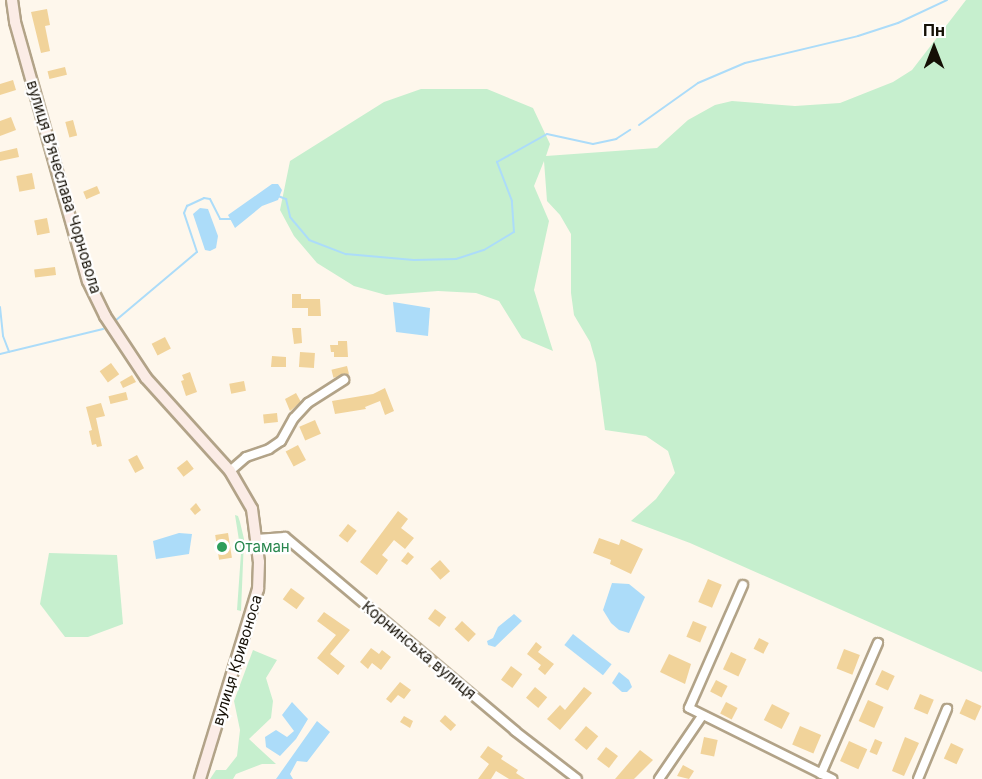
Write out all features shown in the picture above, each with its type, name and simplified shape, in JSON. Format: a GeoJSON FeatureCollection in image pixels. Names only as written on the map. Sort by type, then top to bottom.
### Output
{"type":"FeatureCollection","features":[{"type":"Feature","properties":{"kind":"main road","name":"вулиця Вʼячеслава Чорновола"},"geometry":{"type":"LineString","coordinates":[[12,0],[15,22],[88,281],[110,324],[146,378],[230,471],[252,508],[256,539]]}},
{"type":"Feature","properties":{"kind":"main road","name":"вулиця Кривоноса"},"geometry":{"type":"LineString","coordinates":[[200,779],[258,590],[256,539]]}},
{"type":"Feature","properties":{"kind":"street"},"geometry":{"type":"LineString","coordinates":[[230,471],[246,457],[269,449],[280,441],[294,418],[308,403],[344,380]]}},
{"type":"Feature","properties":{"kind":"street","name":"Корнинська вулиця"},"geometry":{"type":"LineString","coordinates":[[256,539],[285,537],[515,731],[577,779]]}},
{"type":"Feature","properties":{"kind":"street"},"geometry":{"type":"LineString","coordinates":[[743,585],[689,708],[832,779]]}},
{"type":"Feature","properties":{"kind":"street"},"geometry":{"type":"LineString","coordinates":[[821,774],[878,643]]}},
{"type":"Feature","properties":{"kind":"street"},"geometry":{"type":"LineString","coordinates":[[918,779],[947,709]]}},
{"type":"Feature","properties":{"kind":"street"},"geometry":{"type":"LineString","coordinates":[[659,779],[702,716]]}},
{"type":"Feature","properties":{"kind":"green space"},"geometry":{"type":"Polygon","coordinates":[[[966,0],[982,0],[982,672],[690,543],[631,521],[656,499],[675,473],[668,451],[646,436],[605,430],[596,363],[590,342],[574,315],[571,293],[571,234],[560,215],[547,201],[544,161],[534,186],[549,221],[534,290],[553,351],[522,338],[499,301],[476,293],[438,291],[386,295],[354,286],[317,263],[294,236],[280,210],[290,161],[384,102],[421,89],[487,89],[533,108],[550,144],[546,156],[657,148],[688,120],[715,105],[732,101],[795,106],[840,103],[893,82],[912,70],[966,0]]]}},
{"type":"Feature","properties":{"kind":"green space"},"geometry":{"type":"Polygon","coordinates":[[[235,515],[238,516],[244,539],[241,611],[237,610],[241,553],[235,515]]]}},
{"type":"Feature","properties":{"kind":"green space"},"geometry":{"type":"Polygon","coordinates":[[[49,553],[117,555],[123,624],[88,637],[65,637],[40,604],[49,553]]]}},
{"type":"Feature","properties":{"kind":"green space"},"geometry":{"type":"Polygon","coordinates":[[[253,650],[277,660],[266,678],[273,701],[271,718],[249,739],[276,764],[262,764],[236,774],[233,779],[210,779],[216,770],[226,770],[237,756],[240,730],[234,701],[253,650]]]}},
{"type":"Feature","properties":{"kind":"water"},"geometry":{"type":"Polygon","coordinates":[[[272,184],[278,184],[282,190],[278,200],[262,206],[235,228],[228,215],[272,184]]]}},
{"type":"Feature","properties":{"kind":"water"},"geometry":{"type":"Polygon","coordinates":[[[200,208],[208,209],[218,236],[216,248],[210,251],[205,250],[193,214],[200,208]]]}},
{"type":"Feature","properties":{"kind":"water"},"geometry":{"type":"Polygon","coordinates":[[[393,302],[430,308],[428,336],[396,332],[393,302]]]}},
{"type":"Feature","properties":{"kind":"water"},"geometry":{"type":"Polygon","coordinates":[[[179,533],[192,534],[189,554],[156,559],[153,541],[179,533]]]}},
{"type":"Feature","properties":{"kind":"water"},"geometry":{"type":"Polygon","coordinates":[[[612,583],[629,584],[645,597],[629,633],[619,630],[611,623],[603,610],[612,583]]]}},
{"type":"Feature","properties":{"kind":"water"},"geometry":{"type":"Polygon","coordinates":[[[514,614],[522,621],[495,647],[488,645],[487,641],[493,638],[498,627],[514,614]]]}},
{"type":"Feature","properties":{"kind":"water"},"geometry":{"type":"Polygon","coordinates":[[[573,634],[612,664],[603,675],[564,645],[573,634]]]}},
{"type":"Feature","properties":{"kind":"water"},"geometry":{"type":"Polygon","coordinates":[[[619,672],[629,680],[632,687],[627,692],[622,692],[612,683],[619,672]]]}},
{"type":"Feature","properties":{"kind":"water"},"geometry":{"type":"Polygon","coordinates":[[[292,702],[308,719],[296,739],[280,756],[266,747],[265,737],[276,730],[287,737],[294,731],[282,715],[292,702]]]}},
{"type":"Feature","properties":{"kind":"water"},"geometry":{"type":"Polygon","coordinates":[[[317,721],[330,732],[307,762],[297,761],[290,774],[293,779],[276,779],[317,721]]]}},
{"type":"Feature","properties":{"kind":"building"},"geometry":{"type":"Polygon","coordinates":[[[47,9],[50,25],[45,26],[50,51],[41,53],[31,12],[47,9]]]}},
{"type":"Feature","properties":{"kind":"building"},"geometry":{"type":"Polygon","coordinates":[[[65,67],[67,75],[49,79],[48,71],[65,67]]]}},
{"type":"Feature","properties":{"kind":"building"},"geometry":{"type":"Polygon","coordinates":[[[13,80],[16,90],[0,95],[0,84],[13,80]]]}},
{"type":"Feature","properties":{"kind":"building"},"geometry":{"type":"Polygon","coordinates":[[[11,117],[16,130],[0,136],[0,121],[11,117]]]}},
{"type":"Feature","properties":{"kind":"building"},"geometry":{"type":"Polygon","coordinates":[[[73,120],[77,135],[69,138],[65,122],[73,120]]]}},
{"type":"Feature","properties":{"kind":"building"},"geometry":{"type":"Polygon","coordinates":[[[17,148],[19,157],[0,161],[0,152],[17,148]]]}},
{"type":"Feature","properties":{"kind":"building"},"geometry":{"type":"Polygon","coordinates":[[[32,173],[35,189],[19,192],[16,176],[32,173]]]}},
{"type":"Feature","properties":{"kind":"building"},"geometry":{"type":"Polygon","coordinates":[[[97,186],[100,193],[86,199],[83,192],[97,186]]]}},
{"type":"Feature","properties":{"kind":"building"},"geometry":{"type":"Polygon","coordinates":[[[47,218],[50,233],[37,235],[34,220],[47,218]]]}},
{"type":"Feature","properties":{"kind":"building"},"geometry":{"type":"Polygon","coordinates":[[[55,267],[56,275],[35,277],[34,270],[55,267]]]}},
{"type":"Feature","properties":{"kind":"building"},"geometry":{"type":"Polygon","coordinates":[[[292,294],[301,294],[301,299],[320,299],[321,316],[308,316],[308,308],[292,308],[292,294]]]}},
{"type":"Feature","properties":{"kind":"building"},"geometry":{"type":"Polygon","coordinates":[[[292,328],[301,328],[302,343],[294,344],[292,328]]]}},
{"type":"Feature","properties":{"kind":"building"},"geometry":{"type":"Polygon","coordinates":[[[165,337],[171,349],[158,355],[152,344],[165,337]]]}},
{"type":"Feature","properties":{"kind":"building"},"geometry":{"type":"Polygon","coordinates":[[[338,341],[347,341],[348,357],[334,357],[330,345],[338,345],[338,341]]]}},
{"type":"Feature","properties":{"kind":"building"},"geometry":{"type":"Polygon","coordinates":[[[300,352],[315,353],[314,368],[299,367],[300,352]]]}},
{"type":"Feature","properties":{"kind":"building"},"geometry":{"type":"Polygon","coordinates":[[[272,356],[286,357],[286,367],[271,367],[272,356]]]}},
{"type":"Feature","properties":{"kind":"building"},"geometry":{"type":"Polygon","coordinates":[[[111,363],[119,374],[108,383],[100,371],[111,363]]]}},
{"type":"Feature","properties":{"kind":"building"},"geometry":{"type":"Polygon","coordinates":[[[347,366],[349,374],[333,378],[331,370],[347,366]]]}},
{"type":"Feature","properties":{"kind":"building"},"geometry":{"type":"Polygon","coordinates":[[[190,372],[197,392],[186,396],[181,381],[184,380],[182,375],[190,372]]]}},
{"type":"Feature","properties":{"kind":"building"},"geometry":{"type":"Polygon","coordinates":[[[132,375],[136,382],[123,388],[120,382],[132,375]]]}},
{"type":"Feature","properties":{"kind":"building"},"geometry":{"type":"Polygon","coordinates":[[[244,381],[246,391],[231,394],[229,384],[244,381]]]}},
{"type":"Feature","properties":{"kind":"building"},"geometry":{"type":"Polygon","coordinates":[[[385,388],[394,411],[385,415],[380,401],[365,407],[366,409],[335,414],[332,401],[373,394],[385,388]]]}},
{"type":"Feature","properties":{"kind":"building"},"geometry":{"type":"Polygon","coordinates":[[[126,392],[128,400],[110,404],[109,396],[126,392]]]}},
{"type":"Feature","properties":{"kind":"building"},"geometry":{"type":"Polygon","coordinates":[[[296,393],[301,402],[290,411],[285,399],[296,393]]]}},
{"type":"Feature","properties":{"kind":"building"},"geometry":{"type":"Polygon","coordinates":[[[101,403],[105,416],[96,418],[102,446],[97,447],[96,444],[92,445],[89,431],[92,430],[86,407],[101,403]]]}},
{"type":"Feature","properties":{"kind":"building"},"geometry":{"type":"Polygon","coordinates":[[[277,413],[278,422],[264,423],[263,414],[277,413]]]}},
{"type":"Feature","properties":{"kind":"building"},"geometry":{"type":"Polygon","coordinates":[[[315,420],[321,434],[305,440],[299,427],[315,420]]]}},
{"type":"Feature","properties":{"kind":"building"},"geometry":{"type":"Polygon","coordinates":[[[298,445],[306,460],[294,467],[286,452],[298,445]]]}},
{"type":"Feature","properties":{"kind":"building"},"geometry":{"type":"Polygon","coordinates":[[[137,455],[144,468],[135,473],[128,460],[137,455]]]}},
{"type":"Feature","properties":{"kind":"building"},"geometry":{"type":"Polygon","coordinates":[[[187,460],[194,469],[184,477],[177,468],[187,460]]]}},
{"type":"Feature","properties":{"kind":"building"},"geometry":{"type":"Polygon","coordinates":[[[196,503],[201,510],[195,515],[190,509],[196,503]]]}},
{"type":"Feature","properties":{"kind":"building"},"geometry":{"type":"Polygon","coordinates":[[[398,511],[408,519],[401,528],[414,538],[405,549],[394,540],[382,555],[388,560],[377,575],[360,562],[398,511]]]}},
{"type":"Feature","properties":{"kind":"building"},"geometry":{"type":"Polygon","coordinates":[[[348,524],[357,531],[347,543],[339,536],[348,524]]]}},
{"type":"Feature","properties":{"kind":"building"},"geometry":{"type":"Polygon","coordinates":[[[228,533],[232,558],[219,560],[215,535],[228,533]]]}},
{"type":"Feature","properties":{"kind":"building"},"geometry":{"type":"Polygon","coordinates":[[[599,538],[619,545],[621,539],[643,549],[631,574],[610,564],[611,560],[593,553],[599,538]]]}},
{"type":"Feature","properties":{"kind":"building"},"geometry":{"type":"Polygon","coordinates":[[[408,552],[414,557],[407,565],[401,561],[408,552]]]}},
{"type":"Feature","properties":{"kind":"building"},"geometry":{"type":"Polygon","coordinates":[[[440,560],[450,571],[440,580],[430,569],[440,560]]]}},
{"type":"Feature","properties":{"kind":"building"},"geometry":{"type":"Polygon","coordinates":[[[708,579],[722,585],[712,608],[698,602],[708,579]]]}},
{"type":"Feature","properties":{"kind":"building"},"geometry":{"type":"Polygon","coordinates":[[[291,588],[305,598],[297,609],[283,599],[291,588]]]}},
{"type":"Feature","properties":{"kind":"building"},"geometry":{"type":"Polygon","coordinates":[[[435,609],[446,617],[439,627],[428,619],[435,609]]]}},
{"type":"Feature","properties":{"kind":"building"},"geometry":{"type":"Polygon","coordinates":[[[324,612],[350,630],[330,654],[345,666],[338,675],[317,658],[336,635],[317,621],[324,612]]]}},
{"type":"Feature","properties":{"kind":"building"},"geometry":{"type":"Polygon","coordinates":[[[462,621],[476,634],[468,642],[454,629],[462,621]]]}},
{"type":"Feature","properties":{"kind":"building"},"geometry":{"type":"Polygon","coordinates":[[[693,621],[707,627],[700,643],[686,637],[693,621]]]}},
{"type":"Feature","properties":{"kind":"building"},"geometry":{"type":"Polygon","coordinates":[[[759,638],[769,643],[763,654],[754,649],[759,638]]]}},
{"type":"Feature","properties":{"kind":"building"},"geometry":{"type":"Polygon","coordinates":[[[536,642],[542,647],[538,652],[554,664],[545,675],[538,669],[541,665],[527,654],[536,642]]]}},
{"type":"Feature","properties":{"kind":"building"},"geometry":{"type":"Polygon","coordinates":[[[371,648],[379,654],[382,650],[391,657],[381,670],[372,663],[368,669],[360,662],[371,648]]]}},
{"type":"Feature","properties":{"kind":"building"},"geometry":{"type":"Polygon","coordinates":[[[844,649],[860,655],[852,675],[836,669],[844,649]]]}},
{"type":"Feature","properties":{"kind":"building"},"geometry":{"type":"Polygon","coordinates":[[[731,652],[746,659],[738,676],[723,669],[731,652]]]}},
{"type":"Feature","properties":{"kind":"building"},"geometry":{"type":"Polygon","coordinates":[[[669,654],[691,664],[685,684],[660,672],[669,654]]]}},
{"type":"Feature","properties":{"kind":"building"},"geometry":{"type":"Polygon","coordinates":[[[511,666],[522,674],[512,688],[501,680],[511,666]]]}},
{"type":"Feature","properties":{"kind":"building"},"geometry":{"type":"Polygon","coordinates":[[[882,670],[895,676],[888,690],[875,685],[882,670]]]}},
{"type":"Feature","properties":{"kind":"building"},"geometry":{"type":"Polygon","coordinates":[[[716,680],[728,686],[722,697],[710,692],[716,680]]]}},
{"type":"Feature","properties":{"kind":"building"},"geometry":{"type":"Polygon","coordinates":[[[400,682],[411,690],[404,699],[398,695],[391,703],[386,699],[400,682]]]}},
{"type":"Feature","properties":{"kind":"building"},"geometry":{"type":"Polygon","coordinates":[[[535,687],[547,697],[538,708],[526,698],[535,687]]]}},
{"type":"Feature","properties":{"kind":"building"},"geometry":{"type":"Polygon","coordinates":[[[584,687],[592,693],[560,730],[547,719],[560,705],[565,710],[584,687]]]}},
{"type":"Feature","properties":{"kind":"building"},"geometry":{"type":"Polygon","coordinates":[[[920,694],[934,700],[928,715],[914,709],[920,694]]]}},
{"type":"Feature","properties":{"kind":"building"},"geometry":{"type":"Polygon","coordinates":[[[966,699],[982,706],[975,721],[959,714],[966,699]]]}},
{"type":"Feature","properties":{"kind":"building"},"geometry":{"type":"Polygon","coordinates":[[[868,700],[884,707],[874,728],[859,721],[868,700]]]}},
{"type":"Feature","properties":{"kind":"building"},"geometry":{"type":"Polygon","coordinates":[[[726,702],[738,708],[732,719],[720,714],[726,702]]]}},
{"type":"Feature","properties":{"kind":"building"},"geometry":{"type":"Polygon","coordinates":[[[772,704],[790,713],[782,729],[764,720],[772,704]]]}},
{"type":"Feature","properties":{"kind":"building"},"geometry":{"type":"Polygon","coordinates":[[[445,715],[456,725],[451,731],[440,721],[445,715]]]}},
{"type":"Feature","properties":{"kind":"building"},"geometry":{"type":"Polygon","coordinates":[[[404,716],[413,721],[410,728],[400,722],[404,716]]]}},
{"type":"Feature","properties":{"kind":"building"},"geometry":{"type":"Polygon","coordinates":[[[586,726],[598,736],[587,750],[574,740],[586,726]]]}},
{"type":"Feature","properties":{"kind":"building"},"geometry":{"type":"Polygon","coordinates":[[[800,726],[821,735],[813,753],[792,744],[800,726]]]}},
{"type":"Feature","properties":{"kind":"building"},"geometry":{"type":"Polygon","coordinates":[[[704,737],[718,740],[714,757],[700,754],[704,737]]]}},
{"type":"Feature","properties":{"kind":"building"},"geometry":{"type":"Polygon","coordinates":[[[905,737],[919,743],[904,776],[892,771],[905,737]]]}},
{"type":"Feature","properties":{"kind":"building"},"geometry":{"type":"Polygon","coordinates":[[[875,739],[882,742],[877,755],[870,752],[875,739]]]}},
{"type":"Feature","properties":{"kind":"building"},"geometry":{"type":"Polygon","coordinates":[[[849,741],[867,749],[858,769],[840,761],[849,741]]]}},
{"type":"Feature","properties":{"kind":"building"},"geometry":{"type":"Polygon","coordinates":[[[951,743],[964,749],[957,764],[944,758],[951,743]]]}},
{"type":"Feature","properties":{"kind":"building"},"geometry":{"type":"Polygon","coordinates":[[[488,746],[503,756],[501,759],[518,770],[516,773],[525,779],[509,779],[496,771],[491,779],[478,779],[489,764],[480,757],[488,746]]]}},
{"type":"Feature","properties":{"kind":"building"},"geometry":{"type":"Polygon","coordinates":[[[606,747],[618,756],[609,768],[597,759],[606,747]]]}},
{"type":"Feature","properties":{"kind":"building"},"geometry":{"type":"Polygon","coordinates":[[[640,750],[653,760],[634,779],[615,779],[640,750]]]}},
{"type":"Feature","properties":{"kind":"building"},"geometry":{"type":"Polygon","coordinates":[[[683,765],[694,771],[689,779],[677,776],[683,765]]]}},
{"type":"Feature","properties":{"kind":"waterway"},"geometry":{"type":"LineString","coordinates":[[639,125],[698,83],[745,63],[858,36],[898,23],[947,0]]}},
{"type":"Feature","properties":{"kind":"waterway"},"geometry":{"type":"LineString","coordinates":[[278,196],[286,199],[290,217],[309,240],[346,254],[414,260],[456,259],[484,250],[514,232],[512,201],[497,162],[547,134],[593,144],[616,139],[630,130]]}},
{"type":"Feature","properties":{"kind":"waterway"},"geometry":{"type":"LineString","coordinates":[[115,321],[197,252],[184,213],[187,206],[204,198],[210,199],[220,219],[233,219]]}},
{"type":"Feature","properties":{"kind":"waterway"},"geometry":{"type":"LineString","coordinates":[[0,307],[3,336],[9,352]]}},
{"type":"Feature","properties":{"kind":"waterway"},"geometry":{"type":"LineString","coordinates":[[0,354],[103,329]]}},
{"type":"Feature","properties":{"kind":"place","name":"Отаман"},"geometry":{"type":"Point","coordinates":[222,547]}}]}
